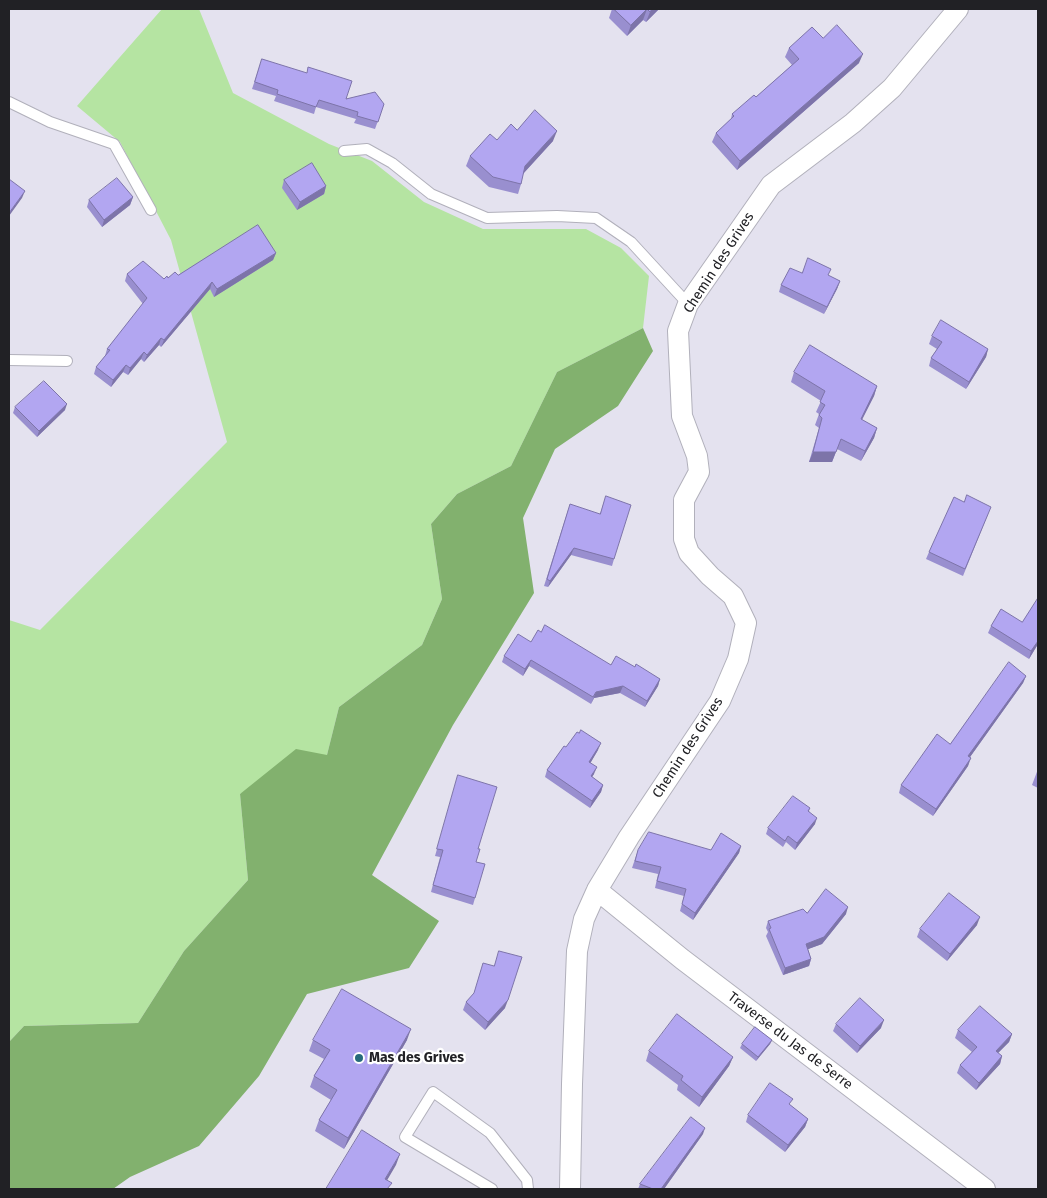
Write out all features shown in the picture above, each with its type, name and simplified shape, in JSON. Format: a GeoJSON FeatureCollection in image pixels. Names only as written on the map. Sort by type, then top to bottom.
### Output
{"type":"FeatureCollection","features":[{"type":"Feature","properties":{"kind":"street","name":"Chemin des Grives"},"geometry":{"type":"LineString","coordinates":[[570,1189],[577,951],[584,920],[597,890],[628,837],[720,701],[738,659],[746,623],[734,596],[710,576],[689,553],[684,539],[684,500],[699,472],[697,456],[682,416],[678,331],[688,304],[771,185],[853,123],[892,88],[958,9]]}},
{"type":"Feature","properties":{"kind":"street","name":"Traverse du Jas de Serre"},"geometry":{"type":"LineString","coordinates":[[597,890],[682,959],[985,1189]]}},
{"type":"Feature","properties":{"kind":"lane"},"geometry":{"type":"LineString","coordinates":[[9,102],[50,122],[114,144],[151,210]]}},
{"type":"Feature","properties":{"kind":"lane"},"geometry":{"type":"LineString","coordinates":[[344,151],[367,149],[392,163],[431,194],[486,218],[557,216],[596,218],[631,242],[688,304]]}},
{"type":"Feature","properties":{"kind":"lane"},"geometry":{"type":"LineString","coordinates":[[9,360],[67,361]]}},
{"type":"Feature","properties":{"kind":"lane"},"geometry":{"type":"LineString","coordinates":[[492,1189],[405,1137],[433,1092],[490,1133],[527,1180],[528,1189]]}},
{"type":"Feature","properties":{"kind":"green space"},"geometry":{"type":"Polygon","coordinates":[[[162,9],[199,9],[233,93],[329,144],[372,161],[424,202],[483,229],[586,229],[621,248],[649,276],[643,328],[557,372],[511,466],[457,494],[431,524],[442,599],[422,645],[339,707],[327,755],[240,794],[248,880],[184,951],[138,1023],[24,1026],[9,1042],[9,620],[40,630],[227,442],[171,240],[120,142],[77,106],[162,9]]]}},
{"type":"Feature","properties":{"kind":"green space"},"geometry":{"type":"Polygon","coordinates":[[[643,328],[653,351],[618,406],[555,449],[523,518],[534,593],[453,725],[372,875],[439,921],[409,968],[307,994],[259,1076],[199,1146],[130,1177],[113,1189],[9,1189],[9,1042],[24,1026],[138,1023],[184,951],[248,880],[240,794],[296,749],[327,755],[339,707],[422,645],[442,599],[431,524],[457,494],[511,466],[557,372],[643,328]]]}},
{"type":"Feature","properties":{"kind":"building"},"geometry":{"type":"Polygon","coordinates":[[[614,9],[647,9],[631,25],[614,9]]]}},
{"type":"Feature","properties":{"kind":"building"},"geometry":{"type":"Polygon","coordinates":[[[837,25],[863,54],[740,161],[716,133],[734,116],[732,114],[754,95],[756,97],[799,59],[789,48],[812,27],[823,38],[837,25]]]}},
{"type":"Feature","properties":{"kind":"building"},"geometry":{"type":"Polygon","coordinates":[[[262,59],[307,73],[308,67],[352,81],[346,99],[375,92],[384,104],[378,122],[357,116],[358,112],[319,100],[316,107],[277,94],[278,90],[255,82],[262,59]]]}},
{"type":"Feature","properties":{"kind":"building"},"geometry":{"type":"Polygon","coordinates":[[[535,110],[557,131],[525,166],[521,184],[493,177],[470,156],[490,134],[497,140],[511,124],[517,130],[535,110]]]}},
{"type":"Feature","properties":{"kind":"building"},"geometry":{"type":"Polygon","coordinates":[[[312,163],[326,186],[300,202],[284,180],[312,163]]]}},
{"type":"Feature","properties":{"kind":"building"},"geometry":{"type":"Polygon","coordinates":[[[117,178],[133,197],[104,220],[89,200],[117,178]]]}},
{"type":"Feature","properties":{"kind":"building"},"geometry":{"type":"Polygon","coordinates":[[[9,179],[25,191],[9,213],[9,179]]]}},
{"type":"Feature","properties":{"kind":"building"},"geometry":{"type":"Polygon","coordinates":[[[258,225],[276,253],[217,289],[212,282],[164,340],[161,338],[147,355],[144,352],[130,368],[126,365],[113,380],[96,367],[110,350],[107,349],[147,298],[127,274],[143,261],[164,279],[175,272],[178,275],[258,225]]]}},
{"type":"Feature","properties":{"kind":"building"},"geometry":{"type":"Polygon","coordinates":[[[808,258],[831,269],[828,275],[840,281],[827,307],[781,285],[790,268],[802,273],[808,258]]]}},
{"type":"Feature","properties":{"kind":"building"},"geometry":{"type":"Polygon","coordinates":[[[941,320],[988,349],[969,382],[931,358],[942,342],[932,336],[941,320]]]}},
{"type":"Feature","properties":{"kind":"building"},"geometry":{"type":"Polygon","coordinates":[[[810,345],[877,386],[861,419],[877,428],[865,451],[841,439],[836,452],[813,452],[822,418],[819,415],[825,405],[820,402],[825,391],[794,372],[810,345]]]}},
{"type":"Feature","properties":{"kind":"building"},"geometry":{"type":"Polygon","coordinates":[[[44,381],[67,404],[39,431],[15,407],[44,381]]]}},
{"type":"Feature","properties":{"kind":"building"},"geometry":{"type":"Polygon","coordinates":[[[967,495],[991,507],[965,569],[929,552],[954,497],[964,502],[967,495]]]}},
{"type":"Feature","properties":{"kind":"building"},"geometry":{"type":"Polygon","coordinates":[[[606,496],[631,505],[614,559],[574,548],[550,581],[547,579],[570,504],[600,514],[606,496]]]}},
{"type":"Feature","properties":{"kind":"building"},"geometry":{"type":"Polygon","coordinates":[[[1038,598],[1038,641],[1031,651],[991,626],[1001,609],[1022,622],[1038,598]]]}},
{"type":"Feature","properties":{"kind":"building"},"geometry":{"type":"Polygon","coordinates":[[[545,625],[611,665],[616,656],[635,667],[636,664],[660,679],[647,701],[623,686],[596,692],[593,697],[531,660],[525,669],[504,656],[518,634],[531,642],[538,630],[541,632],[545,625]]]}},
{"type":"Feature","properties":{"kind":"building"},"geometry":{"type":"Polygon","coordinates":[[[1009,662],[1026,676],[968,756],[971,758],[936,809],[901,785],[937,734],[950,744],[1009,662]]]}},
{"type":"Feature","properties":{"kind":"building"},"geometry":{"type":"Polygon","coordinates":[[[581,730],[601,743],[589,762],[597,767],[591,776],[603,785],[592,801],[547,770],[564,746],[566,747],[577,732],[579,733],[581,730]]]}},
{"type":"Feature","properties":{"kind":"building"},"geometry":{"type":"Polygon","coordinates":[[[458,775],[497,787],[478,849],[480,849],[476,862],[485,864],[475,898],[433,885],[443,850],[437,849],[458,775]]]}},
{"type":"Feature","properties":{"kind":"building"},"geometry":{"type":"Polygon","coordinates":[[[793,796],[810,808],[808,811],[817,818],[797,843],[788,836],[785,841],[768,828],[793,796]]]}},
{"type":"Feature","properties":{"kind":"building"},"geometry":{"type":"Polygon","coordinates":[[[649,832],[711,850],[721,833],[741,846],[695,913],[682,904],[686,889],[657,881],[661,867],[635,861],[638,850],[649,832]]]}},
{"type":"Feature","properties":{"kind":"building"},"geometry":{"type":"Polygon","coordinates":[[[826,889],[848,907],[824,937],[806,944],[811,959],[785,968],[769,929],[771,928],[768,921],[803,909],[807,913],[826,889]]]}},
{"type":"Feature","properties":{"kind":"building"},"geometry":{"type":"Polygon","coordinates":[[[949,893],[980,917],[950,954],[920,929],[949,893]]]}},
{"type":"Feature","properties":{"kind":"building"},"geometry":{"type":"Polygon","coordinates":[[[499,951],[522,957],[508,1000],[488,1022],[466,1002],[474,993],[483,963],[494,966],[499,951]]]}},
{"type":"Feature","properties":{"kind":"building","name":"Mas des Grives"},"geometry":{"type":"Polygon","coordinates":[[[342,989],[411,1029],[348,1138],[319,1120],[337,1090],[314,1076],[330,1050],[313,1040],[342,989]]]}},
{"type":"Feature","properties":{"kind":"building"},"geometry":{"type":"Polygon","coordinates":[[[860,998],[884,1020],[860,1046],[836,1024],[860,998]]]}},
{"type":"Feature","properties":{"kind":"building"},"geometry":{"type":"Polygon","coordinates":[[[980,1006],[1012,1034],[996,1051],[1002,1056],[979,1083],[960,1065],[977,1047],[958,1030],[980,1006]]]}},
{"type":"Feature","properties":{"kind":"building"},"geometry":{"type":"Polygon","coordinates":[[[677,1014],[733,1057],[702,1097],[681,1080],[683,1076],[649,1051],[677,1014]]]}},
{"type":"Feature","properties":{"kind":"building"},"geometry":{"type":"Polygon","coordinates":[[[755,1027],[772,1040],[758,1057],[742,1044],[755,1027]]]}},
{"type":"Feature","properties":{"kind":"building"},"geometry":{"type":"Polygon","coordinates":[[[770,1083],[793,1099],[789,1104],[808,1119],[788,1145],[748,1115],[770,1083]]]}},
{"type":"Feature","properties":{"kind":"building"},"geometry":{"type":"Polygon","coordinates":[[[691,1117],[705,1128],[661,1189],[653,1189],[640,1184],[691,1117]]]}},
{"type":"Feature","properties":{"kind":"building"},"geometry":{"type":"Polygon","coordinates":[[[362,1130],[400,1154],[385,1179],[392,1183],[387,1189],[326,1189],[362,1130]]]}},
{"type":"Feature","properties":{"kind":"place","name":"Mas des Grives"},"geometry":{"type":"Point","coordinates":[359,1058]}}]}
